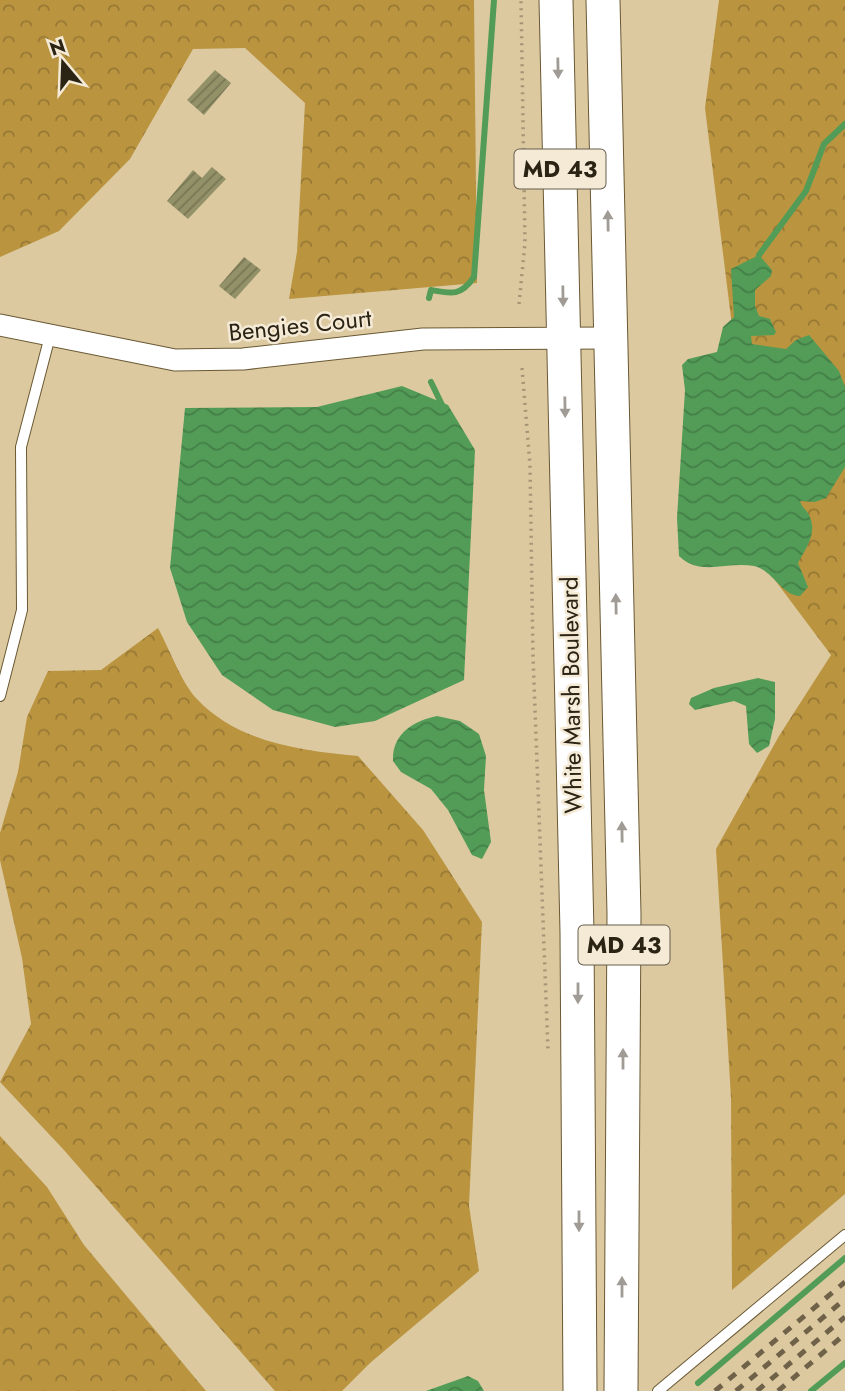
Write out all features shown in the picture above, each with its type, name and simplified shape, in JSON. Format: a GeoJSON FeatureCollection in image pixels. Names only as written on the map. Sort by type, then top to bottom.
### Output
{"type":"FeatureCollection","features":[{"type":"Feature","properties":{"kind":"main road","name":"White Marsh Boulevard"},"geometry":{"type":"LineString","coordinates":[[556,0],[577,932],[580,1387]]}},
{"type":"Feature","properties":{"kind":"main road","name":"White Marsh Boulevard"},"geometry":{"type":"LineString","coordinates":[[603,0],[624,915],[621,1391]]}},
{"type":"Feature","properties":{"kind":"street","name":"Bengies Court"},"geometry":{"type":"LineString","coordinates":[[0,325],[144,356],[205,361],[388,341],[610,338]]}},
{"type":"Feature","properties":{"kind":"lane"},"geometry":{"type":"LineString","coordinates":[[0,696],[22,610],[21,447],[50,336]]}},
{"type":"Feature","properties":{"kind":"lane"},"geometry":{"type":"LineString","coordinates":[[658,1391],[845,1235]]}},
{"type":"Feature","properties":{"kind":"path"},"geometry":{"type":"LineString","coordinates":[[519,304],[525,243],[521,0]]}},
{"type":"Feature","properties":{"kind":"path"},"geometry":{"type":"LineString","coordinates":[[522,368],[530,465],[533,657],[549,1056]]}},
{"type":"Feature","properties":{"kind":"green space"},"geometry":{"type":"Polygon","coordinates":[[[0,0],[474,0],[477,283],[289,299],[297,252],[305,103],[245,48],[193,49],[130,159],[59,231],[0,257],[0,0]]]}},
{"type":"Feature","properties":{"kind":"green space"},"geometry":{"type":"Polygon","coordinates":[[[719,0],[845,0],[845,1194],[732,1290],[731,1098],[716,849],[779,736],[831,655],[739,532],[733,334],[705,108],[719,0]]]}},
{"type":"Feature","properties":{"kind":"green space"},"geometry":{"type":"Polygon","coordinates":[[[158,628],[191,692],[213,714],[232,726],[272,742],[358,756],[423,830],[482,922],[469,1206],[479,1271],[370,1363],[342,1391],[275,1391],[63,1149],[0,1082],[31,1024],[22,958],[0,860],[0,833],[18,772],[27,717],[48,671],[101,670],[158,628]]]}},
{"type":"Feature","properties":{"kind":"green space"},"geometry":{"type":"Polygon","coordinates":[[[0,1136],[47,1187],[84,1245],[206,1391],[0,1391],[0,1136]]]}},
{"type":"Feature","properties":{"kind":"water"},"geometry":{"type":"Polygon","coordinates":[[[759,255],[772,270],[771,276],[755,290],[755,306],[759,316],[770,319],[776,332],[774,335],[751,336],[752,344],[786,349],[796,340],[809,335],[839,371],[845,387],[845,467],[826,498],[815,502],[800,501],[809,515],[812,534],[798,563],[808,587],[800,596],[787,591],[761,568],[744,565],[696,566],[679,556],[677,518],[685,390],[682,365],[688,359],[717,352],[723,327],[734,317],[731,269],[759,255]]]}},
{"type":"Feature","properties":{"kind":"water"},"geometry":{"type":"Polygon","coordinates":[[[402,386],[448,405],[475,450],[464,680],[375,721],[335,727],[273,710],[222,675],[187,622],[170,568],[185,408],[317,407],[402,386]]]}},
{"type":"Feature","properties":{"kind":"water"},"geometry":{"type":"Polygon","coordinates":[[[758,678],[775,682],[775,719],[769,746],[757,753],[749,744],[746,706],[734,701],[695,710],[689,704],[691,698],[714,688],[758,678]]]}},
{"type":"Feature","properties":{"kind":"water"},"geometry":{"type":"Polygon","coordinates":[[[437,716],[460,721],[479,734],[486,756],[484,790],[491,842],[482,859],[472,855],[448,810],[431,789],[401,772],[393,761],[400,736],[412,725],[437,716]]]}},
{"type":"Feature","properties":{"kind":"water"},"geometry":{"type":"Polygon","coordinates":[[[468,1376],[478,1381],[484,1391],[426,1391],[468,1376]]]}},
{"type":"Feature","properties":{"kind":"building"},"geometry":{"type":"Polygon","coordinates":[[[215,70],[231,83],[204,115],[187,100],[215,70]]]}},
{"type":"Feature","properties":{"kind":"building"},"geometry":{"type":"Polygon","coordinates":[[[212,167],[226,179],[188,219],[167,201],[193,170],[202,178],[212,167]]]}},
{"type":"Feature","properties":{"kind":"building"},"geometry":{"type":"Polygon","coordinates":[[[244,257],[261,270],[235,299],[219,286],[244,257]]]}},
{"type":"Feature","properties":{"kind":"waterway"},"geometry":{"type":"LineString","coordinates":[[429,298],[431,290],[450,293],[460,291],[474,277],[494,0]]}},
{"type":"Feature","properties":{"kind":"waterway"},"geometry":{"type":"LineString","coordinates":[[759,255],[806,191],[824,144],[845,124]]}},
{"type":"Feature","properties":{"kind":"waterway"},"geometry":{"type":"LineString","coordinates":[[431,382],[444,409]]}},
{"type":"Feature","properties":{"kind":"waterway"},"geometry":{"type":"LineString","coordinates":[[698,1383],[845,1258]]}},
{"type":"Feature","properties":{"kind":"waterway"},"geometry":{"type":"LineString","coordinates":[[811,1391],[845,1363]]}},
{"type":"Feature","properties":{"kind":"railway"},"geometry":{"type":"LineString","coordinates":[[715,1391],[845,1282]]}},
{"type":"Feature","properties":{"kind":"railway"},"geometry":{"type":"LineString","coordinates":[[736,1391],[845,1299]]}},
{"type":"Feature","properties":{"kind":"railway"},"geometry":{"type":"LineString","coordinates":[[757,1391],[845,1317]]}},
{"type":"Feature","properties":{"kind":"railway"},"geometry":{"type":"LineString","coordinates":[[778,1391],[845,1334]]}}]}
